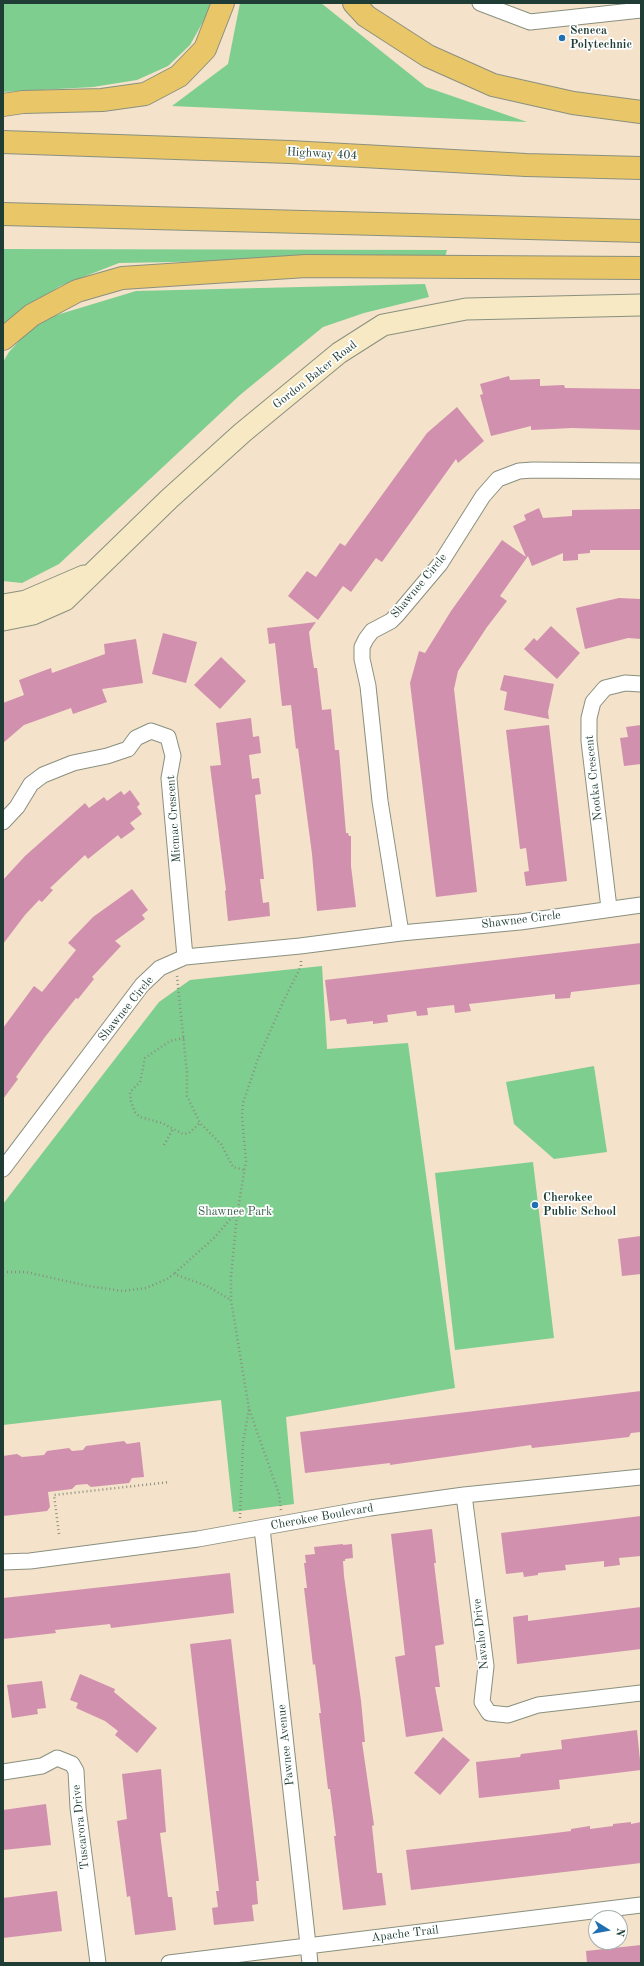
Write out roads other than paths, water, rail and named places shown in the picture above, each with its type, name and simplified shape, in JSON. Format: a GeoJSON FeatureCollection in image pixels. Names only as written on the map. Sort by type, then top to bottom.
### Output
{"type":"FeatureCollection","features":[{"type":"Feature","properties":{"kind":"highway"},"geometry":{"type":"LineString","coordinates":[[3,105],[23,102],[102,100],[145,94],[179,76],[205,49],[223,3]]}},
{"type":"Feature","properties":{"kind":"highway"},"geometry":{"type":"LineString","coordinates":[[354,3],[366,16],[428,56],[493,85],[573,103],[641,112]]}},
{"type":"Feature","properties":{"kind":"highway","name":"Highway 404"},"geometry":{"type":"LineString","coordinates":[[3,142],[290,152],[526,165],[641,168]]}},
{"type":"Feature","properties":{"kind":"highway"},"geometry":{"type":"LineString","coordinates":[[3,214],[641,231]]}},
{"type":"Feature","properties":{"kind":"highway"},"geometry":{"type":"LineString","coordinates":[[3,339],[32,315],[77,291],[122,278],[161,274],[306,266],[641,268]]}},
{"type":"Feature","properties":{"kind":"street"},"geometry":{"type":"LineString","coordinates":[[480,3],[530,22],[641,10]]}},
{"type":"Feature","properties":{"kind":"street","name":"Gordon Baker Road"},"geometry":{"type":"LineString","coordinates":[[3,620],[33,614],[65,600],[169,499],[242,433],[339,353],[383,325],[466,309],[641,305]]}},
{"type":"Feature","properties":{"kind":"street","name":"Shawnee Circle"},"geometry":{"type":"LineString","coordinates":[[401,933],[380,801],[368,686],[362,659],[362,648],[366,639],[372,631],[391,621],[397,615],[440,564],[483,496],[498,479],[519,471],[533,470],[641,470]]}},
{"type":"Feature","properties":{"kind":"street","name":"Gordon Baker Road"},"geometry":{"type":"LineString","coordinates":[[3,605],[26,601],[94,572]]}},
{"type":"Feature","properties":{"kind":"street"},"geometry":{"type":"LineString","coordinates":[[3,595],[64,584]]}},
{"type":"Feature","properties":{"kind":"street","name":"Nootka Crescent"},"geometry":{"type":"LineString","coordinates":[[609,908],[589,741],[589,718],[593,702],[605,688],[625,683],[641,684]]}},
{"type":"Feature","properties":{"kind":"street","name":"Micmac Crescent"},"geometry":{"type":"LineString","coordinates":[[3,822],[17,807],[32,784],[43,775],[67,765],[107,756],[128,749],[136,738],[151,731],[168,737],[173,756],[169,778],[186,957]]}},
{"type":"Feature","properties":{"kind":"street","name":"Shawnee Circle"},"geometry":{"type":"LineString","coordinates":[[3,1169],[142,985],[160,968],[186,957],[300,946],[401,933],[520,922],[609,908],[641,905]]}},
{"type":"Feature","properties":{"kind":"street","name":"Cherokee Boulevard"},"geometry":{"type":"LineString","coordinates":[[3,1562],[30,1561],[177,1541],[262,1528],[370,1508],[464,1495],[641,1477]]}},
{"type":"Feature","properties":{"kind":"street","name":"Navaho Drive"},"geometry":{"type":"LineString","coordinates":[[464,1495],[486,1666],[482,1702],[489,1713],[508,1715],[538,1705],[641,1693]]}},
{"type":"Feature","properties":{"kind":"street","name":"Pawnee Avenue"},"geometry":{"type":"LineString","coordinates":[[262,1528],[310,1963]]}},
{"type":"Feature","properties":{"kind":"street","name":"Tuscarora Drive"},"geometry":{"type":"LineString","coordinates":[[3,1772],[42,1766],[58,1758],[72,1764],[76,1771],[78,1808],[98,1963]]}},
{"type":"Feature","properties":{"kind":"street","name":"Apache Trail"},"geometry":{"type":"LineString","coordinates":[[169,1963],[641,1905]]}},
{"type":"Feature","properties":{"kind":"place","name":"Seneca Polytechnic"},"geometry":{"type":"Point","coordinates":[562,38]}},
{"type":"Feature","properties":{"kind":"place","name":"Cherokee Public School"},"geometry":{"type":"Point","coordinates":[535,1205]}},
{"type":"Feature","properties":{"kind":"park label","name":"Shawnee Park"},"geometry":{"type":"Point","coordinates":[235,1212]}}]}
